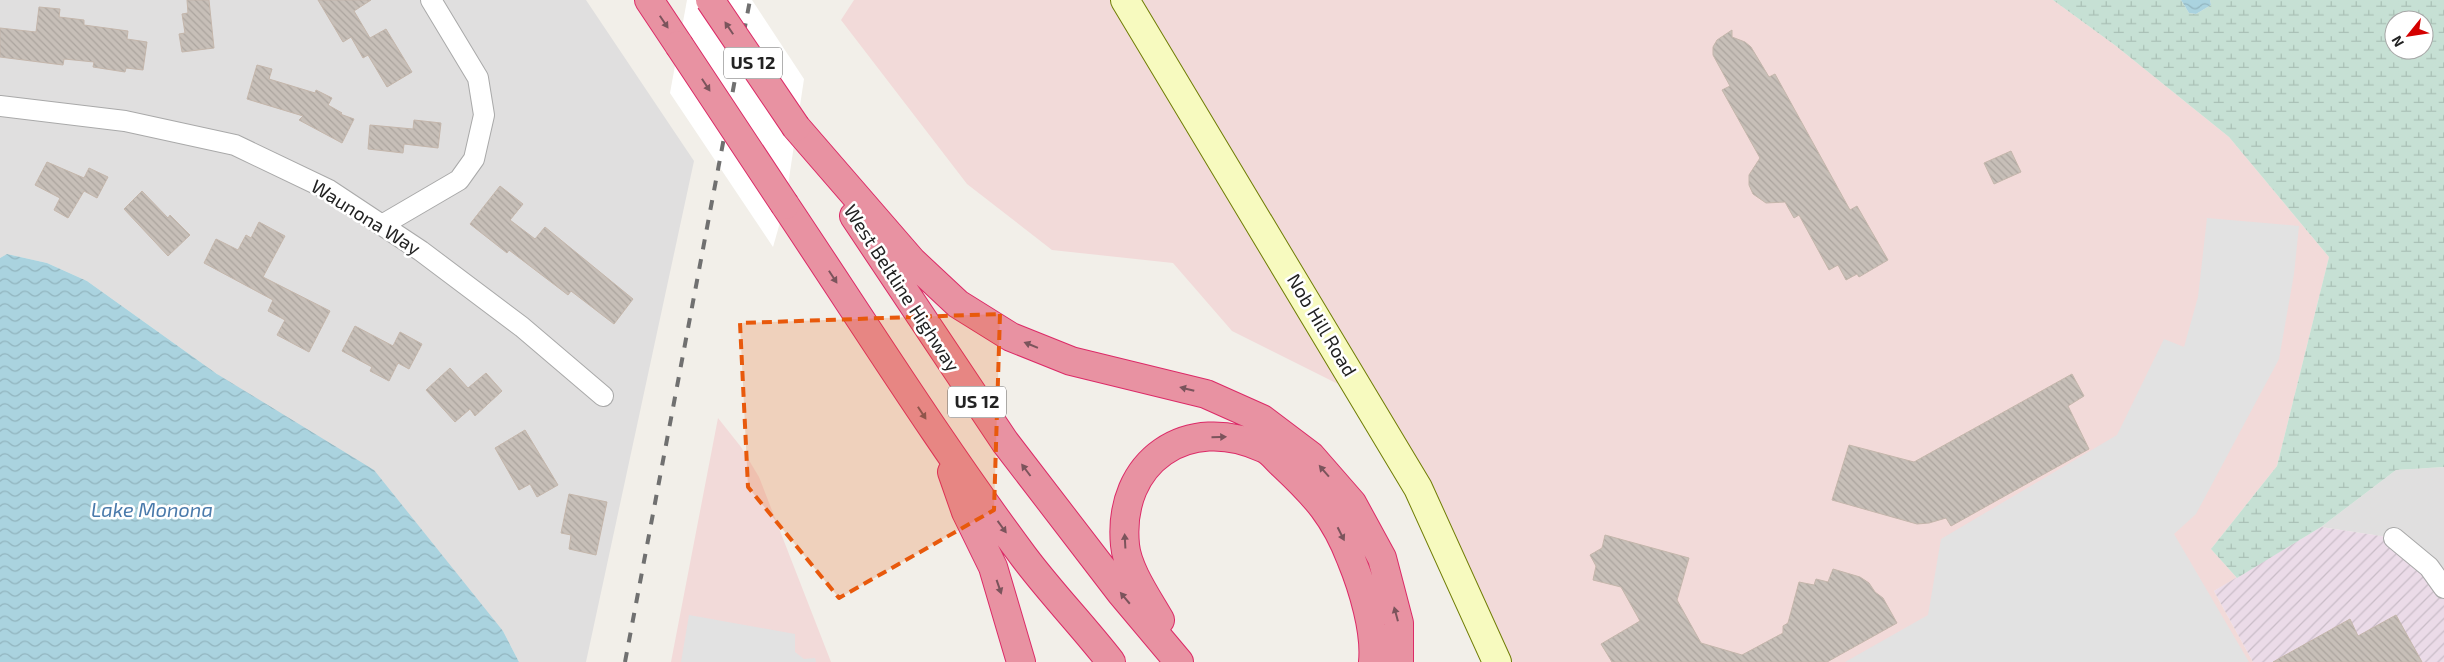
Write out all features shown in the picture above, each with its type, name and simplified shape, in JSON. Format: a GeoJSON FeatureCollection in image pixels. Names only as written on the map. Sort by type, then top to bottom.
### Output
{"type":"FeatureCollection","features":[{"type":"Feature","properties":{"kind":"highway","name":"US 12"},"geometry":{"type":"LineString","coordinates":[[649,0],[943,444],[1025,559],[1111,662]]}},
{"type":"Feature","properties":{"kind":"highway","name":"West Beltline Highway"},"geometry":{"type":"LineString","coordinates":[[710,0],[796,127],[927,328],[1005,442],[1121,594],[1179,662]]}},
{"type":"Feature","properties":{"kind":"highway"},"geometry":{"type":"LineString","coordinates":[[796,127],[912,261],[958,304],[1011,337],[1071,361],[1206,394],[1262,419],[1311,456],[1352,503],[1382,558],[1399,623],[1399,662]]}},
{"type":"Feature","properties":{"kind":"highway"},"geometry":{"type":"LineString","coordinates":[[1185,662],[1137,581],[1124,546],[1125,510],[1138,477],[1154,456],[1182,440],[1224,436],[1265,448],[1311,491],[1340,531],[1362,587],[1374,651],[1373,662]]}},
{"type":"Feature","properties":{"kind":"highway"},"geometry":{"type":"LineString","coordinates":[[943,444],[966,512],[995,574],[1021,662]]}},
{"type":"Feature","properties":{"kind":"street"},"geometry":{"type":"LineString","coordinates":[[382,225],[459,180],[474,159],[484,115],[478,78],[431,0]]}},
{"type":"Feature","properties":{"kind":"street","name":"Nob Hill Road"},"geometry":{"type":"LineString","coordinates":[[1125,0],[1418,488],[1498,662]]}},
{"type":"Feature","properties":{"kind":"street","name":"Waunona Way"},"geometry":{"type":"LineString","coordinates":[[0,106],[124,121],[235,145],[329,190],[421,251],[522,327],[603,396]]}},
{"type":"Feature","properties":{"kind":"street"},"geometry":{"type":"LineString","coordinates":[[2394,538],[2429,567],[2444,588]]}},
{"type":"Feature","properties":{"kind":"highlighted area"},"geometry":{"type":"Polygon","coordinates":[[[1000,314],[994,510],[839,598],[748,487],[740,323],[1000,314]]]}},
{"type":"Feature","properties":{"kind":"shaded area"},"geometry":{"type":"Polygon","coordinates":[[[0,0],[586,0],[694,161],[586,662],[519,662],[503,631],[217,374],[87,281],[47,263],[7,254],[0,258],[0,0]]]}},
{"type":"Feature","properties":{"kind":"shaded area"},"geometry":{"type":"Polygon","coordinates":[[[854,0],[2053,0],[2116,46],[2229,137],[2329,257],[2277,466],[2211,549],[2237,578],[2214,591],[2253,662],[1497,662],[1366,398],[1232,331],[1173,263],[1052,250],[967,184],[841,20],[854,0]]]}},
{"type":"Feature","properties":{"kind":"shaded area"},"geometry":{"type":"Polygon","coordinates":[[[2207,218],[2299,226],[2294,274],[2279,359],[2196,514],[2174,534],[2249,662],[1845,662],[1928,615],[1941,539],[2117,435],[2164,339],[2184,347],[2198,297],[2207,218]]]}},
{"type":"Feature","properties":{"kind":"shaded area"},"geometry":{"type":"Polygon","coordinates":[[[718,418],[741,447],[759,477],[831,662],[671,662],[718,418]]]}},
{"type":"Feature","properties":{"kind":"shaded area"},"geometry":{"type":"Polygon","coordinates":[[[2444,467],[2444,588],[2394,538],[2321,527],[2396,470],[2444,467]]]}},
{"type":"Feature","properties":{"kind":"shaded area"},"geometry":{"type":"Polygon","coordinates":[[[2321,527],[2394,538],[2444,588],[2444,662],[2253,662],[2214,591],[2321,527]]]}},
{"type":"Feature","properties":{"kind":"shaded area"},"geometry":{"type":"Polygon","coordinates":[[[689,615],[795,634],[795,652],[804,659],[815,658],[816,662],[681,662],[689,615]]]}},
{"type":"Feature","properties":{"kind":"green space"},"geometry":{"type":"Polygon","coordinates":[[[2053,0],[2181,0],[2189,13],[2196,14],[2211,5],[2210,0],[2444,0],[2444,467],[2396,470],[2321,527],[2237,578],[2211,549],[2277,466],[2329,257],[2229,137],[2116,46],[2053,0]]]}},
{"type":"Feature","properties":{"kind":"water"},"geometry":{"type":"Polygon","coordinates":[[[2181,0],[2210,0],[2211,5],[2196,14],[2189,13],[2181,0]]]}},
{"type":"Feature","properties":{"kind":"water","name":"Lake Monona"},"geometry":{"type":"Polygon","coordinates":[[[7,254],[47,263],[87,281],[217,374],[374,470],[503,631],[519,662],[0,662],[0,258],[7,254]]]}},
{"type":"Feature","properties":{"kind":"pier"},"geometry":{"type":"Polygon","coordinates":[[[687,0],[752,0],[804,79],[785,205],[773,247],[670,93],[687,0]]]}},
{"type":"Feature","properties":{"kind":"building"},"geometry":{"type":"Polygon","coordinates":[[[187,0],[209,0],[214,48],[182,52],[179,34],[185,33],[182,14],[188,13],[187,0]]]}},
{"type":"Feature","properties":{"kind":"building"},"geometry":{"type":"Polygon","coordinates":[[[318,0],[371,0],[354,11],[370,38],[386,29],[412,72],[387,87],[368,55],[363,58],[351,37],[343,42],[318,0]]]}},
{"type":"Feature","properties":{"kind":"building"},"geometry":{"type":"Polygon","coordinates":[[[39,7],[60,9],[59,17],[84,20],[84,25],[128,31],[127,39],[147,42],[143,70],[126,68],[125,72],[93,67],[94,62],[64,59],[63,65],[0,57],[0,28],[36,32],[39,7]]]}},
{"type":"Feature","properties":{"kind":"building"},"geometry":{"type":"Polygon","coordinates":[[[1732,30],[1732,37],[1745,42],[1751,47],[1769,77],[1775,74],[1850,210],[1857,206],[1888,260],[1859,277],[1857,274],[1846,280],[1838,265],[1829,270],[1799,215],[1794,218],[1785,202],[1766,203],[1753,194],[1749,185],[1749,175],[1760,158],[1722,90],[1730,86],[1713,55],[1713,47],[1717,40],[1732,30]]]}},
{"type":"Feature","properties":{"kind":"building"},"geometry":{"type":"Polygon","coordinates":[[[257,65],[272,69],[269,79],[315,93],[316,90],[332,98],[328,105],[342,113],[340,114],[354,119],[342,143],[299,120],[303,116],[247,99],[257,65]]]}},
{"type":"Feature","properties":{"kind":"building"},"geometry":{"type":"Polygon","coordinates":[[[414,120],[441,123],[438,148],[404,144],[403,153],[368,149],[370,125],[413,129],[414,120]]]}},
{"type":"Feature","properties":{"kind":"building"},"geometry":{"type":"Polygon","coordinates":[[[2011,151],[2021,172],[1994,184],[1984,163],[2011,151]]]}},
{"type":"Feature","properties":{"kind":"building"},"geometry":{"type":"Polygon","coordinates":[[[47,162],[84,178],[89,168],[108,177],[97,198],[84,191],[68,218],[54,210],[60,198],[35,185],[47,162]]]}},
{"type":"Feature","properties":{"kind":"building"},"geometry":{"type":"Polygon","coordinates":[[[500,186],[523,204],[510,220],[535,239],[545,227],[633,299],[614,324],[571,291],[568,295],[509,250],[507,253],[470,224],[500,186]]]}},
{"type":"Feature","properties":{"kind":"building"},"geometry":{"type":"Polygon","coordinates":[[[142,191],[168,218],[170,215],[190,235],[168,256],[124,209],[142,191]]]}},
{"type":"Feature","properties":{"kind":"building"},"geometry":{"type":"Polygon","coordinates":[[[259,222],[285,236],[263,277],[330,311],[309,352],[277,335],[285,320],[268,311],[273,300],[204,263],[216,239],[238,250],[246,235],[251,238],[259,222]]]}},
{"type":"Feature","properties":{"kind":"building"},"geometry":{"type":"Polygon","coordinates":[[[355,326],[393,346],[400,332],[422,344],[409,369],[398,363],[389,381],[370,371],[372,367],[342,351],[355,326]]]}},
{"type":"Feature","properties":{"kind":"building"},"geometry":{"type":"Polygon","coordinates":[[[450,368],[468,388],[486,373],[502,391],[475,416],[470,409],[455,422],[426,390],[450,368]]]}},
{"type":"Feature","properties":{"kind":"building"},"geometry":{"type":"Polygon","coordinates":[[[2072,374],[2084,396],[2068,406],[2089,449],[1951,526],[1946,518],[1917,524],[1832,500],[1849,445],[1914,462],[2072,374]]]}},
{"type":"Feature","properties":{"kind":"building"},"geometry":{"type":"Polygon","coordinates":[[[525,430],[558,485],[537,497],[530,484],[519,490],[495,448],[525,430]]]}},
{"type":"Feature","properties":{"kind":"building"},"geometry":{"type":"Polygon","coordinates":[[[569,494],[607,502],[596,555],[569,549],[571,535],[561,533],[569,494]]]}},
{"type":"Feature","properties":{"kind":"building"},"geometry":{"type":"Polygon","coordinates":[[[1605,535],[1689,558],[1677,600],[1701,643],[1742,655],[1783,633],[1783,626],[1788,623],[1799,582],[1814,585],[1816,579],[1828,582],[1833,569],[1860,577],[1869,583],[1875,592],[1883,598],[1897,623],[1827,662],[1612,662],[1601,644],[1640,621],[1621,587],[1593,580],[1596,566],[1590,555],[1602,548],[1605,535]]]}},
{"type":"Feature","properties":{"kind":"building"},"geometry":{"type":"Polygon","coordinates":[[[2396,615],[2422,662],[2273,662],[2350,619],[2358,636],[2396,615]]]}},
{"type":"Feature","properties":{"kind":"railway"},"geometry":{"type":"LineString","coordinates":[[625,662],[750,0]]}}]}
